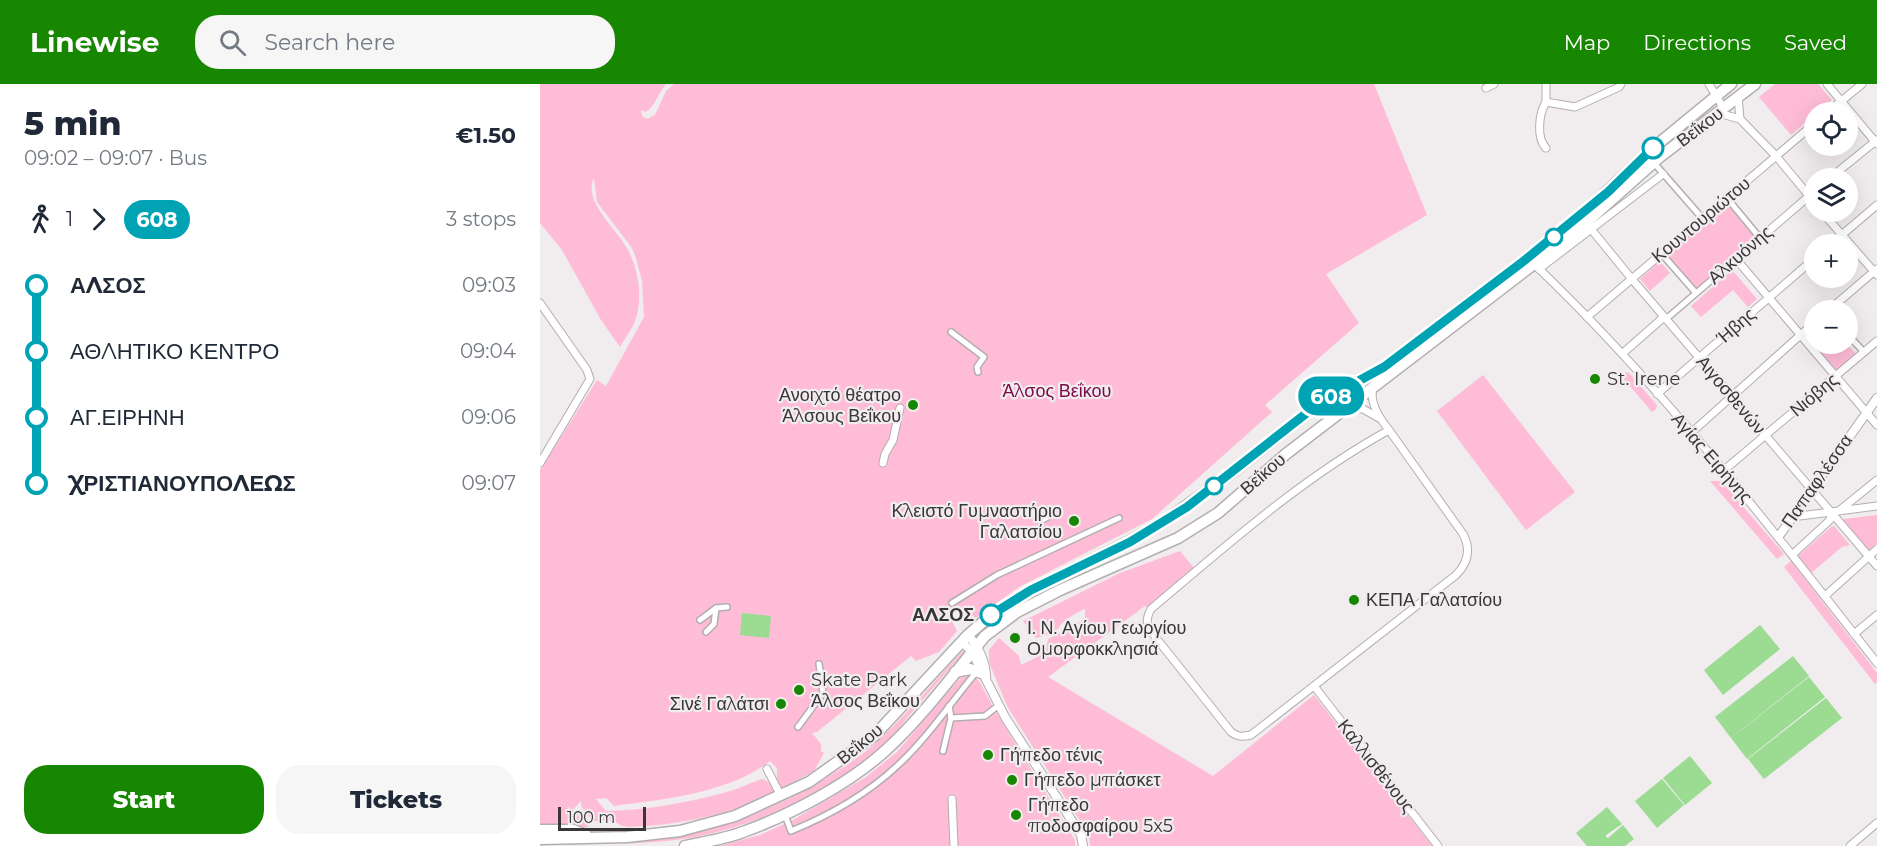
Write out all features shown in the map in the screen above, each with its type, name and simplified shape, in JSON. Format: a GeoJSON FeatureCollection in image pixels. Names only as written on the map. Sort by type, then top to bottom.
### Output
{"type":"FeatureCollection","features":[{"type":"Feature","properties":{"kind":"main road","name":"Βεΐκου"},"geometry":{"type":"LineString","coordinates":[[540,839],[595,838],[680,831],[735,816],[809,782],[874,736],[965,638],[990,616],[1012,600],[1130,542],[1165,521],[1233,472],[1322,401],[1384,367],[1580,217],[1653,148],[1731,84]]}},
{"type":"Feature","properties":{"kind":"main road","name":"Βεΐκου"},"geometry":{"type":"LineString","coordinates":[[685,846],[741,833],[785,814],[817,798],[886,750],[996,627],[1017,612],[1060,590],[1160,547],[1205,522],[1345,408],[1590,225],[1654,162],[1755,84]]}},
{"type":"Feature","properties":{"kind":"main road"},"geometry":{"type":"LineString","coordinates":[[955,672],[970,669],[980,675]]}},
{"type":"Feature","properties":{"kind":"main road"},"geometry":{"type":"LineString","coordinates":[[540,830],[573,830],[595,838]]}},
{"type":"Feature","properties":{"kind":"street"},"geometry":{"type":"LineString","coordinates":[[1486,88],[1494,84]]}},
{"type":"Feature","properties":{"kind":"street"},"geometry":{"type":"LineString","coordinates":[[1546,84],[1546,102],[1542,114],[1540,138],[1546,148]]}},
{"type":"Feature","properties":{"kind":"street"},"geometry":{"type":"LineString","coordinates":[[1546,102],[1575,107],[1621,84]]}},
{"type":"Feature","properties":{"kind":"street"},"geometry":{"type":"LineString","coordinates":[[1710,84],[1721,104],[1720,112],[1740,119],[1804,185]]}},
{"type":"Feature","properties":{"kind":"street"},"geometry":{"type":"LineString","coordinates":[[1827,84],[1876,142],[1843,168]]}},
{"type":"Feature","properties":{"kind":"street"},"geometry":{"type":"LineString","coordinates":[[1842,101],[1862,84]]}},
{"type":"Feature","properties":{"kind":"street"},"geometry":{"type":"LineString","coordinates":[[1738,97],[1740,119]]}},
{"type":"Feature","properties":{"kind":"street","name":"Κουντουριώτου"},"geometry":{"type":"LineString","coordinates":[[1587,316],[1804,132]]}},
{"type":"Feature","properties":{"kind":"street"},"geometry":{"type":"LineString","coordinates":[[1654,162],[1702,218]]}},
{"type":"Feature","properties":{"kind":"street"},"geometry":{"type":"LineString","coordinates":[[1590,225],[1664,174]]}},
{"type":"Feature","properties":{"kind":"street"},"geometry":{"type":"LineString","coordinates":[[1726,198],[1761,238]]}},
{"type":"Feature","properties":{"kind":"street","name":"Αλκυόνης"},"geometry":{"type":"LineString","coordinates":[[1623,353],[1804,200]]}},
{"type":"Feature","properties":{"kind":"street"},"geometry":{"type":"LineString","coordinates":[[1832,222],[1843,234],[1877,205]]}},
{"type":"Feature","properties":{"kind":"street","name":"Αιγοσθενών"},"geometry":{"type":"LineString","coordinates":[[1590,225],[1631,278],[1877,566]]}},
{"type":"Feature","properties":{"kind":"street"},"geometry":{"type":"LineString","coordinates":[[1841,300],[1876,272],[1858,251]]}},
{"type":"Feature","properties":{"kind":"street"},"geometry":{"type":"LineString","coordinates":[[1661,253],[1696,293]]}},
{"type":"Feature","properties":{"kind":"street"},"geometry":{"type":"LineString","coordinates":[[1736,259],[1836,376],[1871,408],[1877,425]]}},
{"type":"Feature","properties":{"kind":"street","name":"Αγίας Ειρήνης"},"geometry":{"type":"LineString","coordinates":[[1537,266],[1623,353],[1779,536],[1877,663]]}},
{"type":"Feature","properties":{"kind":"street","name":"Ήβης"},"geometry":{"type":"LineString","coordinates":[[1657,394],[1804,268]]}},
{"type":"Feature","properties":{"kind":"street"},"geometry":{"type":"LineString","coordinates":[[540,303],[590,376],[540,463]]}},
{"type":"Feature","properties":{"kind":"street"},"geometry":{"type":"LineString","coordinates":[[951,332],[984,357],[977,367],[978,372]]}},
{"type":"Feature","properties":{"kind":"street"},"geometry":{"type":"LineString","coordinates":[[1691,433],[1804,332]]}},
{"type":"Feature","properties":{"kind":"street","name":"Νιόβης"},"geometry":{"type":"LineString","coordinates":[[1724,471],[1877,341]]}},
{"type":"Feature","properties":{"kind":"street"},"geometry":{"type":"LineString","coordinates":[[1858,346],[1864,352]]}},
{"type":"Feature","properties":{"kind":"street"},"geometry":{"type":"LineString","coordinates":[[1373,388],[1371,395],[1379,418],[1389,430],[1468,543],[1464,566],[1456,575],[1251,735],[1237,736],[1231,732],[1149,629],[1147,616],[1151,609],[1314,475],[1389,430]]}},
{"type":"Feature","properties":{"kind":"street","name":"Παπαφλέσσα"},"geometry":{"type":"LineString","coordinates":[[1779,536],[1877,398]]}},
{"type":"Feature","properties":{"kind":"street"},"geometry":{"type":"LineString","coordinates":[[883,463],[893,440],[900,408]]}},
{"type":"Feature","properties":{"kind":"street"},"geometry":{"type":"LineString","coordinates":[[1345,408],[1363,410],[1379,418]]}},
{"type":"Feature","properties":{"kind":"street"},"geometry":{"type":"LineString","coordinates":[[1840,510],[1877,480]]}},
{"type":"Feature","properties":{"kind":"street"},"geometry":{"type":"LineString","coordinates":[[1792,517],[1877,506]]}},
{"type":"Feature","properties":{"kind":"street"},"geometry":{"type":"LineString","coordinates":[[1793,554],[1830,519],[1831,512]]}},
{"type":"Feature","properties":{"kind":"street"},"geometry":{"type":"LineString","coordinates":[[1036,514],[1040,521],[1048,517]]}},
{"type":"Feature","properties":{"kind":"street"},"geometry":{"type":"LineString","coordinates":[[952,603],[997,575],[1119,518]]}},
{"type":"Feature","properties":{"kind":"street"},"geometry":{"type":"LineString","coordinates":[[1825,596],[1877,549]]}},
{"type":"Feature","properties":{"kind":"street"},"geometry":{"type":"LineString","coordinates":[[700,620],[716,608],[728,607]]}},
{"type":"Feature","properties":{"kind":"street"},"geometry":{"type":"LineString","coordinates":[[706,632],[714,624],[716,608]]}},
{"type":"Feature","properties":{"kind":"street"},"geometry":{"type":"LineString","coordinates":[[1854,634],[1877,615]]}},
{"type":"Feature","properties":{"kind":"street"},"geometry":{"type":"LineString","coordinates":[[965,638],[975,649],[980,675],[1081,835],[1083,846]]}},
{"type":"Feature","properties":{"kind":"street"},"geometry":{"type":"LineString","coordinates":[[798,727],[823,693],[819,664]]}},
{"type":"Feature","properties":{"kind":"street"},"geometry":{"type":"LineString","coordinates":[[785,814],[791,831],[814,822],[852,800],[896,767],[949,706],[980,675]]}},
{"type":"Feature","properties":{"kind":"street","name":"Καλλισθένους"},"geometry":{"type":"LineString","coordinates":[[1314,686],[1438,846]]}},
{"type":"Feature","properties":{"kind":"street"},"geometry":{"type":"LineString","coordinates":[[943,750],[951,718],[949,706]]}},
{"type":"Feature","properties":{"kind":"street"},"geometry":{"type":"LineString","coordinates":[[951,718],[984,716],[994,708]]}},
{"type":"Feature","properties":{"kind":"street"},"geometry":{"type":"LineString","coordinates":[[767,769],[781,796]]}},
{"type":"Feature","properties":{"kind":"street"},"geometry":{"type":"LineString","coordinates":[[952,799],[954,846]]}},
{"type":"Feature","properties":{"kind":"street"},"geometry":{"type":"LineString","coordinates":[[1850,846],[1877,823]]}},
{"type":"Feature","properties":{"kind":"green space","name":"Άλσος Βεΐκου"},"geometry":{"type":"Polygon","coordinates":[[[540,84],[666,84],[649,109],[646,112],[641,110],[642,116],[647,119],[655,115],[666,91],[674,84],[1374,84],[1427,215],[1326,274],[1359,323],[1265,405],[1272,412],[1152,519],[1019,587],[976,618],[961,610],[952,615],[957,631],[939,652],[916,661],[911,656],[817,732],[812,733],[821,744],[821,751],[824,753],[814,771],[781,789],[777,779],[777,768],[770,761],[735,781],[695,793],[614,806],[606,798],[596,799],[606,811],[652,807],[697,799],[731,791],[762,779],[771,784],[775,790],[776,793],[758,801],[704,818],[668,824],[622,826],[613,821],[592,821],[581,806],[581,801],[573,810],[589,827],[540,826],[540,470],[597,380],[606,386],[644,317],[642,281],[636,258],[632,248],[597,202],[594,178],[592,187],[597,206],[628,250],[638,283],[639,301],[636,318],[620,347],[601,320],[562,250],[540,223],[540,84]]]}},
{"type":"Feature","properties":{"kind":"green space"},"geometry":{"type":"Polygon","coordinates":[[[1775,84],[1818,84],[1832,100],[1830,102],[1804,102],[1804,124],[1791,135],[1759,97],[1775,84]]]}},
{"type":"Feature","properties":{"kind":"green space"},"geometry":{"type":"Polygon","coordinates":[[[1726,201],[1755,235],[1696,290],[1665,255],[1726,201]]]}},
{"type":"Feature","properties":{"kind":"green space"},"geometry":{"type":"Polygon","coordinates":[[[1660,261],[1670,273],[1650,291],[1640,279],[1660,261]]]}},
{"type":"Feature","properties":{"kind":"green space"},"geometry":{"type":"Polygon","coordinates":[[[1732,270],[1757,299],[1748,307],[1733,290],[1701,317],[1691,306],[1732,270]]]}},
{"type":"Feature","properties":{"kind":"green space"},"geometry":{"type":"Polygon","coordinates":[[[1821,354],[1857,355],[1836,372],[1821,354]]]}},
{"type":"Feature","properties":{"kind":"green space"},"geometry":{"type":"Polygon","coordinates":[[[1625,372],[1629,373],[1657,405],[1656,409],[1652,412],[1623,378],[1625,372]]]}},
{"type":"Feature","properties":{"kind":"green space"},"geometry":{"type":"Polygon","coordinates":[[[1483,375],[1575,492],[1526,530],[1437,411],[1483,375]]]}},
{"type":"Feature","properties":{"kind":"green space"},"geometry":{"type":"Polygon","coordinates":[[[1710,481],[1721,481],[1784,554],[1777,559],[1710,481]]]}},
{"type":"Feature","properties":{"kind":"green space"},"geometry":{"type":"Polygon","coordinates":[[[1877,515],[1877,543],[1868,551],[1842,521],[1877,515]]]}},
{"type":"Feature","properties":{"kind":"green space"},"geometry":{"type":"Polygon","coordinates":[[[1834,526],[1850,545],[1842,547],[1811,573],[1798,556],[1834,526]]]}},
{"type":"Feature","properties":{"kind":"green space"},"geometry":{"type":"Polygon","coordinates":[[[1180,551],[1194,568],[1148,608],[1145,606],[1048,677],[1213,776],[1314,695],[1432,846],[1090,846],[1089,835],[1007,706],[989,662],[989,650],[999,638],[1019,656],[1021,665],[1045,653],[1048,639],[1085,619],[1085,609],[1066,620],[1058,629],[1036,638],[1023,621],[1120,573],[1180,551]]]}},
{"type":"Feature","properties":{"kind":"green space"},"geometry":{"type":"Polygon","coordinates":[[[1791,561],[1877,673],[1875,684],[1784,567],[1791,561]]]}},
{"type":"Feature","properties":{"kind":"green space"},"geometry":{"type":"Polygon","coordinates":[[[963,651],[890,738],[846,774],[823,788],[775,812],[725,830],[682,839],[627,844],[684,834],[737,820],[812,786],[866,752],[963,651]]]}},
{"type":"Feature","properties":{"kind":"green space"},"geometry":{"type":"Polygon","coordinates":[[[963,675],[974,676],[979,681],[1075,840],[1075,846],[719,846],[760,835],[793,820],[866,777],[897,752],[963,675]]]}},
{"type":"Feature","properties":{"kind":"shaded area"},"geometry":{"type":"Polygon","coordinates":[[[742,613],[771,616],[769,638],[740,635],[742,613]]]}},
{"type":"Feature","properties":{"kind":"shaded area"},"geometry":{"type":"Polygon","coordinates":[[[1760,625],[1780,649],[1723,695],[1704,670],[1760,625]]]}},
{"type":"Feature","properties":{"kind":"shaded area"},"geometry":{"type":"Polygon","coordinates":[[[1793,656],[1809,676],[1731,738],[1715,717],[1793,656]]]}},
{"type":"Feature","properties":{"kind":"shaded area"},"geometry":{"type":"Polygon","coordinates":[[[1809,677],[1825,697],[1747,759],[1731,738],[1809,677]]]}},
{"type":"Feature","properties":{"kind":"shaded area"},"geometry":{"type":"Polygon","coordinates":[[[1826,698],[1842,718],[1764,779],[1748,759],[1826,698]]]}},
{"type":"Feature","properties":{"kind":"shaded area"},"geometry":{"type":"Polygon","coordinates":[[[1690,756],[1712,783],[1685,805],[1663,778],[1690,756]]]}},
{"type":"Feature","properties":{"kind":"shaded area"},"geometry":{"type":"Polygon","coordinates":[[[1662,779],[1684,805],[1657,828],[1635,801],[1662,779]]]}},
{"type":"Feature","properties":{"kind":"shaded area"},"geometry":{"type":"Polygon","coordinates":[[[1607,807],[1622,824],[1606,837],[1608,838],[1623,825],[1634,839],[1625,846],[1587,846],[1576,833],[1607,807]]]}},
{"type":"Feature","properties":{"kind":"bus line","name":"608"},"geometry":{"type":"LineString","coordinates":[[991,615],[1031,590],[1130,542],[1187,507],[1322,401],[1384,367],[1525,260],[1580,217],[1653,148]]}},
{"type":"Feature","properties":{"kind":"place","name":"St. Irene"},"geometry":{"type":"Point","coordinates":[1595,379]}},
{"type":"Feature","properties":{"kind":"place","name":"Ανοιχτό θέατρο Άλσους Βεΐκου"},"geometry":{"type":"Point","coordinates":[913,405]}},
{"type":"Feature","properties":{"kind":"place","name":"Κλειστό Γυμναστήριο Γαλατσίου"},"geometry":{"type":"Point","coordinates":[1074,521]}},
{"type":"Feature","properties":{"kind":"place","name":"ΚΕΠΑ Γαλατσίου"},"geometry":{"type":"Point","coordinates":[1354,600]}},
{"type":"Feature","properties":{"kind":"place","name":"ΑΛΣΟΣ"},"geometry":{"type":"Point","coordinates":[991,615]}},
{"type":"Feature","properties":{"kind":"place","name":"Ι. Ν. Αγίου Γεωργίου Ομορφοκκλησιά"},"geometry":{"type":"Point","coordinates":[1015,638]}},
{"type":"Feature","properties":{"kind":"place","name":"Skate Park Άλσος Βεΐκου"},"geometry":{"type":"Point","coordinates":[799,690]}},
{"type":"Feature","properties":{"kind":"place","name":"Σινέ Γαλάτσι"},"geometry":{"type":"Point","coordinates":[781,704]}},
{"type":"Feature","properties":{"kind":"place","name":"Γήπεδο τένις"},"geometry":{"type":"Point","coordinates":[988,755]}},
{"type":"Feature","properties":{"kind":"place","name":"Γήπεδο μπάσκετ"},"geometry":{"type":"Point","coordinates":[1012,780]}},
{"type":"Feature","properties":{"kind":"place","name":"Γήπεδο ποδοσφαίρου 5x5"},"geometry":{"type":"Point","coordinates":[1016,815]}}]}
